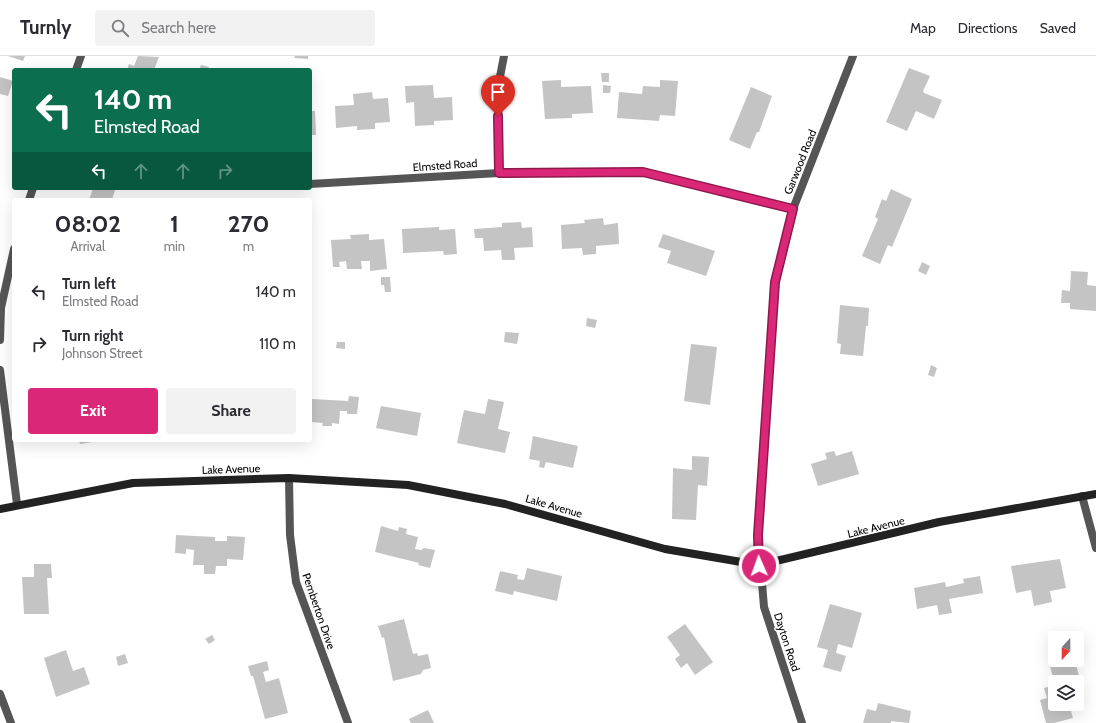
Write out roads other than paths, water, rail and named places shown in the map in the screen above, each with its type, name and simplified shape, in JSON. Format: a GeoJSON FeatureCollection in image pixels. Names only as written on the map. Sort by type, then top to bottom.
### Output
{"type":"FeatureCollection","features":[{"type":"Feature","properties":{"kind":"street"},"geometry":{"type":"LineString","coordinates":[[77,68],[81,56]]}},
{"type":"Feature","properties":{"kind":"street"},"geometry":{"type":"LineString","coordinates":[[499,173],[498,87],[504,56]]}},
{"type":"Feature","properties":{"kind":"street","name":"Garwood Road"},"geometry":{"type":"LineString","coordinates":[[759,566],[758,535],[775,282],[793,209],[854,56]]}},
{"type":"Feature","properties":{"kind":"street","name":"Elmsted Road"},"geometry":{"type":"LineString","coordinates":[[312,184],[499,173],[643,172],[793,209]]}},
{"type":"Feature","properties":{"kind":"street"},"geometry":{"type":"LineString","coordinates":[[0,340],[1,308],[12,259]]}},
{"type":"Feature","properties":{"kind":"street"},"geometry":{"type":"LineString","coordinates":[[0,370],[18,504]]}},
{"type":"Feature","properties":{"kind":"street","name":"Lake Avenue"},"geometry":{"type":"LineString","coordinates":[[0,509],[18,504],[134,483],[289,478],[408,485],[505,504],[665,549],[759,566],[939,522],[1096,494]]}},
{"type":"Feature","properties":{"kind":"street","name":"Pemberton Drive"},"geometry":{"type":"LineString","coordinates":[[289,478],[290,535],[296,582],[348,723]]}},
{"type":"Feature","properties":{"kind":"street"},"geometry":{"type":"LineString","coordinates":[[1082,496],[1096,548]]}},
{"type":"Feature","properties":{"kind":"street","name":"Dayton Road"},"geometry":{"type":"LineString","coordinates":[[759,566],[764,608],[802,723]]}},
{"type":"Feature","properties":{"kind":"street"},"geometry":{"type":"LineString","coordinates":[[0,694],[11,723]]}}]}
